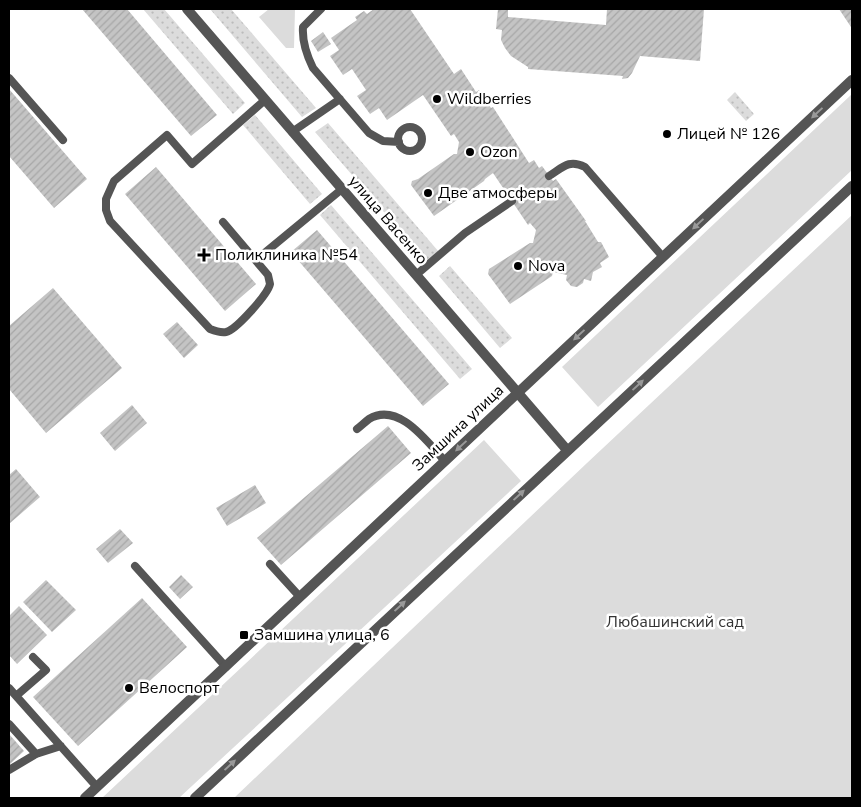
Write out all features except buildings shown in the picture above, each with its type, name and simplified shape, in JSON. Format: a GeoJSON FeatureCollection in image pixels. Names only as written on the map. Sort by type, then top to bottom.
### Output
{"type":"FeatureCollection","features":[{"type":"Feature","properties":{"kind":"street","name":"улица Васенко"},"geometry":{"type":"LineString","coordinates":[[186,9],[567,450]]}},
{"type":"Feature","properties":{"kind":"street","name":"Замшина улица"},"geometry":{"type":"LineString","coordinates":[[85,798],[852,80]]}},
{"type":"Feature","properties":{"kind":"street"},"geometry":{"type":"LineString","coordinates":[[195,798],[852,186]]}},
{"type":"Feature","properties":{"kind":"lane"},"geometry":{"type":"LineString","coordinates":[[321,9],[303,27],[306,51],[313,68],[373,136],[383,141],[399,142]]}},
{"type":"Feature","properties":{"kind":"lane"},"geometry":{"type":"LineString","coordinates":[[9,78],[63,140]]}},
{"type":"Feature","properties":{"kind":"lane"},"geometry":{"type":"LineString","coordinates":[[292,132],[340,99]]}},
{"type":"Feature","properties":{"kind":"lane"},"geometry":{"type":"LineString","coordinates":[[223,222],[270,279],[269,289],[266,293],[233,328],[226,332],[210,329],[110,221],[106,210],[106,199],[114,181],[167,135],[192,164],[265,100]]}},
{"type":"Feature","properties":{"kind":"lane"},"geometry":{"type":"LineString","coordinates":[[549,176],[567,164],[576,162],[585,167],[663,257]]}},
{"type":"Feature","properties":{"kind":"lane"},"geometry":{"type":"LineString","coordinates":[[256,260],[342,189]]}},
{"type":"Feature","properties":{"kind":"lane"},"geometry":{"type":"LineString","coordinates":[[416,275],[465,233],[512,201]]}},
{"type":"Feature","properties":{"kind":"lane"},"geometry":{"type":"LineString","coordinates":[[357,429],[370,419],[389,415],[410,425],[445,461]]}},
{"type":"Feature","properties":{"kind":"lane"},"geometry":{"type":"LineString","coordinates":[[270,564],[300,597]]}},
{"type":"Feature","properties":{"kind":"lane"},"geometry":{"type":"LineString","coordinates":[[135,566],[226,667]]}},
{"type":"Feature","properties":{"kind":"lane"},"geometry":{"type":"LineString","coordinates":[[16,696],[46,670],[33,656]]}},
{"type":"Feature","properties":{"kind":"lane"},"geometry":{"type":"LineString","coordinates":[[9,688],[97,786]]}},
{"type":"Feature","properties":{"kind":"lane"},"geometry":{"type":"LineString","coordinates":[[9,724],[36,754]]}},
{"type":"Feature","properties":{"kind":"lane"},"geometry":{"type":"LineString","coordinates":[[9,770],[36,754],[61,746]]}},
{"type":"Feature","properties":{"kind":"green space"},"geometry":{"type":"Polygon","coordinates":[[[143,9],[164,9],[245,103],[233,114],[143,9]]]}},
{"type":"Feature","properties":{"kind":"green space"},"geometry":{"type":"Polygon","coordinates":[[[210,9],[231,9],[316,108],[302,117],[210,9]]]}},
{"type":"Feature","properties":{"kind":"green space"},"geometry":{"type":"Polygon","coordinates":[[[269,9],[295,9],[294,48],[286,48],[259,17],[269,9]]]}},
{"type":"Feature","properties":{"kind":"green space"},"geometry":{"type":"Polygon","coordinates":[[[735,92],[754,114],[746,121],[727,100],[735,92]]]}},
{"type":"Feature","properties":{"kind":"green space"},"geometry":{"type":"Polygon","coordinates":[[[852,94],[852,170],[598,407],[562,367],[852,94]]]}},
{"type":"Feature","properties":{"kind":"green space"},"geometry":{"type":"Polygon","coordinates":[[[255,115],[322,194],[310,204],[243,125],[255,115]]]}},
{"type":"Feature","properties":{"kind":"green space"},"geometry":{"type":"Polygon","coordinates":[[[328,123],[439,252],[427,262],[315,132],[328,123]]]}},
{"type":"Feature","properties":{"kind":"green space"},"geometry":{"type":"Polygon","coordinates":[[[331,205],[472,369],[460,379],[320,215],[331,205]]]}},
{"type":"Feature","properties":{"kind":"green space","name":"Любашинский сад"},"geometry":{"type":"Polygon","coordinates":[[[852,215],[852,798],[234,798],[587,463],[852,215]]]}},
{"type":"Feature","properties":{"kind":"green space"},"geometry":{"type":"Polygon","coordinates":[[[450,266],[512,338],[500,348],[439,276],[450,266]]]}},
{"type":"Feature","properties":{"kind":"green space"},"geometry":{"type":"Polygon","coordinates":[[[484,440],[521,481],[179,798],[102,798],[484,440]]]}},
{"type":"Feature","properties":{"kind":"place","name":"Wildberries"},"geometry":{"type":"Point","coordinates":[437,99]}},
{"type":"Feature","properties":{"kind":"place","name":"Лицей № 126"},"geometry":{"type":"Point","coordinates":[667,134]}},
{"type":"Feature","properties":{"kind":"place","name":"Ozon"},"geometry":{"type":"Point","coordinates":[470,152]}},
{"type":"Feature","properties":{"kind":"place","name":"Две атмосферы"},"geometry":{"type":"Point","coordinates":[428,193]}},
{"type":"Feature","properties":{"kind":"place","name":"Поликлиника №54"},"geometry":{"type":"Point","coordinates":[204,255]}},
{"type":"Feature","properties":{"kind":"place","name":"Nova"},"geometry":{"type":"Point","coordinates":[518,266]}},
{"type":"Feature","properties":{"kind":"place","name":"Замшина улица, 6"},"geometry":{"type":"Point","coordinates":[244,635]}},
{"type":"Feature","properties":{"kind":"place","name":"Велоспорт"},"geometry":{"type":"Point","coordinates":[129,688]}}]}
